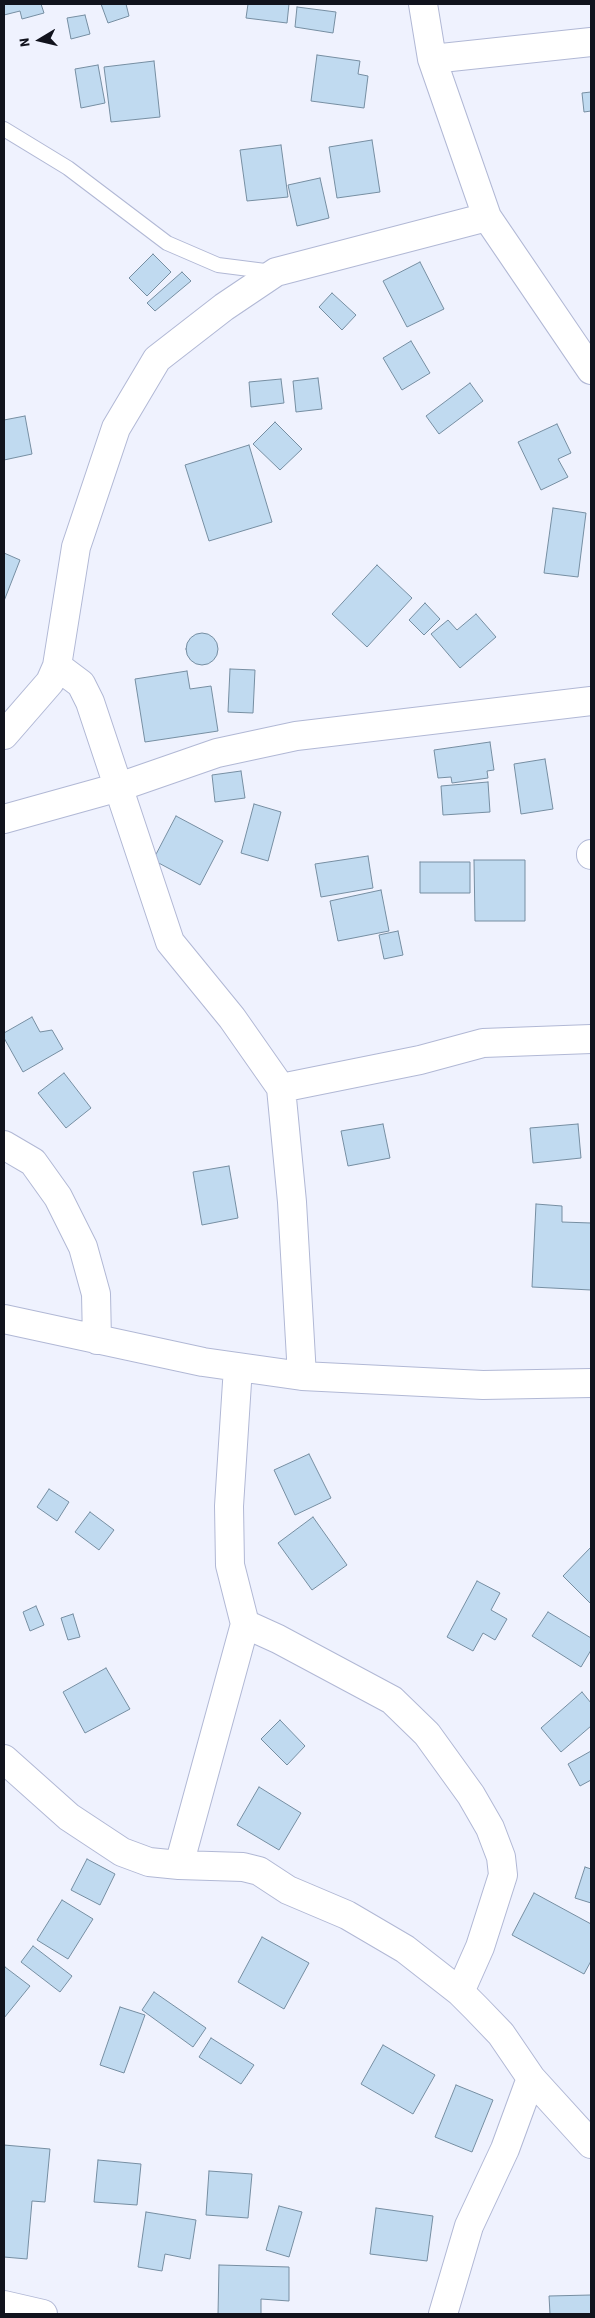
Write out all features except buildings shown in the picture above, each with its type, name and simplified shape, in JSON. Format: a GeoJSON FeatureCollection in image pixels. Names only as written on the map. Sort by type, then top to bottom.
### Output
{"type":"FeatureCollection","features":[{"type":"Feature","properties":{"kind":"street"},"geometry":{"type":"LineString","coordinates":[[423,4],[432,59],[487,217],[591,370]]}},
{"type":"Feature","properties":{"kind":"street"},"geometry":{"type":"LineString","coordinates":[[432,59],[591,42]]}},
{"type":"Feature","properties":{"kind":"street"},"geometry":{"type":"LineString","coordinates":[[4,735],[50,682],[57,666],[76,547],[116,428],[157,359],[224,307],[276,272],[487,217]]}},
{"type":"Feature","properties":{"kind":"street"},"geometry":{"type":"LineString","coordinates":[[57,666],[81,684],[90,702],[170,942],[232,1018],[281,1088],[292,1202],[302,1376]]}},
{"type":"Feature","properties":{"kind":"street"},"geometry":{"type":"LineString","coordinates":[[4,819],[119,786],[217,753],[296,736],[591,700]]}},
{"type":"Feature","properties":{"kind":"street"},"geometry":{"type":"LineString","coordinates":[[281,1088],[420,1060],[483,1043],[591,1039]]}},
{"type":"Feature","properties":{"kind":"street"},"geometry":{"type":"LineString","coordinates":[[4,1146],[33,1162],[58,1197],[83,1247],[96,1294],[96,1340]]}},
{"type":"Feature","properties":{"kind":"street"},"geometry":{"type":"LineString","coordinates":[[4,1320],[203,1362],[302,1376],[483,1385],[591,1384]]}},
{"type":"Feature","properties":{"kind":"street"},"geometry":{"type":"LineString","coordinates":[[179,1866],[245,1624],[230,1565],[229,1506],[238,1367]]}},
{"type":"Feature","properties":{"kind":"street"},"geometry":{"type":"LineString","coordinates":[[245,1624],[278,1639],[392,1700],[427,1734],[471,1795],[490,1828],[501,1857],[503,1875],[480,1947],[460,1992]]}},
{"type":"Feature","properties":{"kind":"street"},"geometry":{"type":"LineString","coordinates":[[4,1759],[69,1816],[122,1852],[149,1862],[179,1866],[243,1867],[259,1871],[288,1890],[347,1915],[397,1944],[460,1992],[501,2034],[531,2078],[591,2144]]}},
{"type":"Feature","properties":{"kind":"street"},"geometry":{"type":"LineString","coordinates":[[444,2314],[469,2226],[505,2149],[531,2078]]}},
{"type":"Feature","properties":{"kind":"street"},"geometry":{"type":"LineString","coordinates":[[4,2305],[43,2314]]}},
{"type":"Feature","properties":{"kind":"lane"},"geometry":{"type":"LineString","coordinates":[[4,129],[68,168],[167,243],[218,265],[276,272]]}}]}
